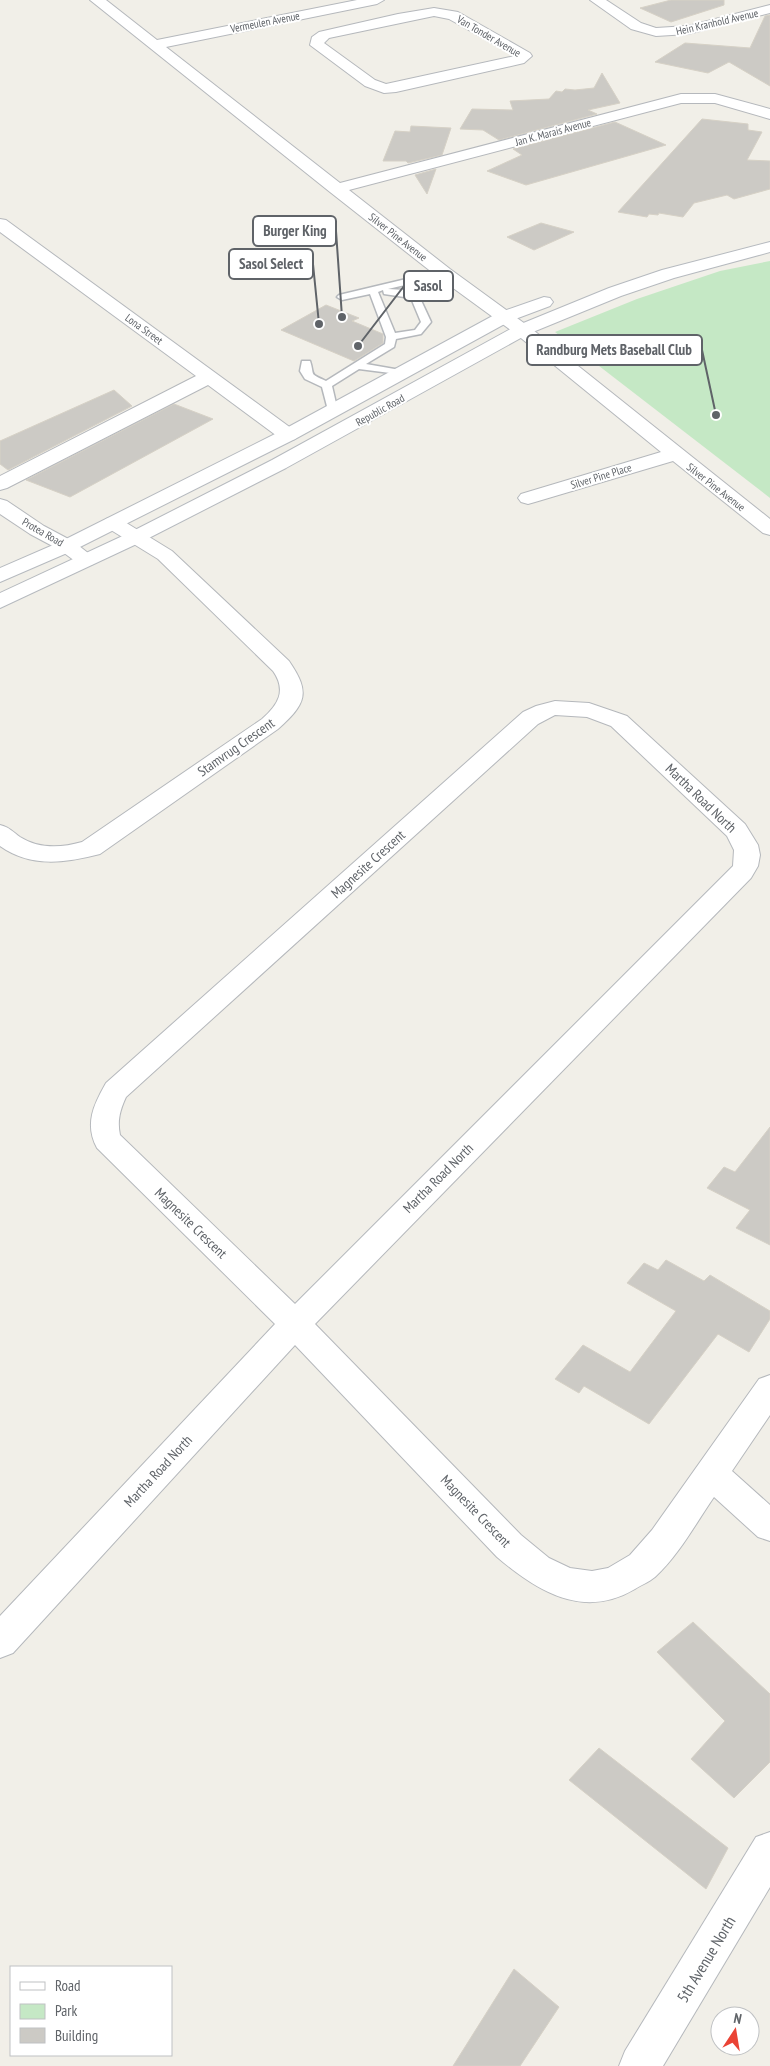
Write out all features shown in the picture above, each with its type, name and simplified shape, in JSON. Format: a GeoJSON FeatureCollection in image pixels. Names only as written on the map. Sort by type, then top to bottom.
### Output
{"type":"FeatureCollection","features":[{"type":"Feature","properties":{"kind":"street","name":"Silver Pine Avenue"},"geometry":{"type":"LineString","coordinates":[[97,0],[444,273],[522,330],[674,454],[770,529]]}},
{"type":"Feature","properties":{"kind":"street","name":"Vermeulen Avenue"},"geometry":{"type":"LineString","coordinates":[[154,45],[373,0]]}},
{"type":"Feature","properties":{"kind":"street"},"geometry":{"type":"LineString","coordinates":[[373,0],[398,18]]}},
{"type":"Feature","properties":{"kind":"street","name":"Hein Kranhold Avenue"},"geometry":{"type":"LineString","coordinates":[[597,0],[634,25],[656,32],[674,32],[770,9]]}},
{"type":"Feature","properties":{"kind":"street","name":"Van Tonder Avenue"},"geometry":{"type":"LineString","coordinates":[[434,12],[446,13],[519,51],[525,56],[519,60],[396,88],[384,89],[370,83],[317,45],[317,40],[324,35],[398,18],[434,12]]}},
{"type":"Feature","properties":{"kind":"street","name":"Jan K. Marais Avenue"},"geometry":{"type":"LineString","coordinates":[[336,189],[691,97],[720,98],[770,114]]}},
{"type":"Feature","properties":{"kind":"street","name":"Lona Street"},"geometry":{"type":"LineString","coordinates":[[0,224],[288,435]]}},
{"type":"Feature","properties":{"kind":"street"},"geometry":{"type":"LineString","coordinates":[[636,267],[770,232]]}},
{"type":"Feature","properties":{"kind":"street","name":"Republic Road"},"geometry":{"type":"LineString","coordinates":[[0,601],[136,537],[349,427],[522,330],[641,283],[770,248]]}},
{"type":"Feature","properties":{"kind":"street","name":"Republic Road"},"geometry":{"type":"LineString","coordinates":[[0,576],[67,546],[333,412],[504,317],[556,297]]}},
{"type":"Feature","properties":{"kind":"street"},"geometry":{"type":"LineString","coordinates":[[0,484],[209,377]]}},
{"type":"Feature","properties":{"kind":"street","name":"Silver Pine Place"},"geometry":{"type":"LineString","coordinates":[[528,498],[674,454]]}},
{"type":"Feature","properties":{"kind":"street","name":"Protea Road"},"geometry":{"type":"LineString","coordinates":[[0,505],[37,530],[67,546],[86,560]]}},
{"type":"Feature","properties":{"kind":"street","name":"Stamvrug Crescent"},"geometry":{"type":"LineString","coordinates":[[0,834],[24,849],[41,854],[64,855],[91,848],[270,724],[282,714],[291,702],[293,688],[290,678],[281,666],[165,555],[113,523]]}},
{"type":"Feature","properties":{"kind":"street","name":"Magnesite Crescent"},"geometry":{"type":"LineString","coordinates":[[619,721],[597,712],[573,708],[546,711],[534,716],[116,1090],[107,1106],[103,1123],[107,1140],[295,1324],[508,1546],[537,1569],[566,1583],[592,1587],[615,1582],[642,1566],[664,1541],[770,1390]]}},
{"type":"Feature","properties":{"kind":"street","name":"Martha Road North"},"geometry":{"type":"LineString","coordinates":[[0,1641],[295,1324],[746,865],[747,848],[736,830],[619,721]]}},
{"type":"Feature","properties":{"kind":"street"},"geometry":{"type":"LineString","coordinates":[[711,1473],[770,1526]]}},
{"type":"Feature","properties":{"kind":"street","name":"5th Avenue North"},"geometry":{"type":"LineString","coordinates":[[640,2066],[770,1851]]}},
{"type":"Feature","properties":{"kind":"lane"},"geometry":{"type":"LineString","coordinates":[[342,297],[373,292],[444,273]]}},
{"type":"Feature","properties":{"kind":"lane"},"geometry":{"type":"LineString","coordinates":[[327,385],[390,345],[391,337],[373,292]]}},
{"type":"Feature","properties":{"kind":"lane"},"geometry":{"type":"LineString","coordinates":[[373,292],[399,292],[416,296],[426,318],[424,327],[418,332],[391,337]]}},
{"type":"Feature","properties":{"kind":"lane"},"geometry":{"type":"LineString","coordinates":[[306,363],[305,371],[309,376],[327,385]]}},
{"type":"Feature","properties":{"kind":"lane"},"geometry":{"type":"LineString","coordinates":[[357,366],[402,373]]}},
{"type":"Feature","properties":{"kind":"lane"},"geometry":{"type":"LineString","coordinates":[[327,385],[333,412]]}},
{"type":"Feature","properties":{"kind":"green space"},"geometry":{"type":"Polygon","coordinates":[[[770,261],[770,498],[555,332],[637,299],[720,271],[770,261]]]}},
{"type":"Feature","properties":{"kind":"building"},"geometry":{"type":"Polygon","coordinates":[[[671,0],[724,0],[724,5],[671,22],[640,8],[671,0]]]}},
{"type":"Feature","properties":{"kind":"building"},"geometry":{"type":"Polygon","coordinates":[[[770,15],[770,86],[729,62],[708,73],[655,62],[685,43],[750,48],[765,16],[770,15]]]}},
{"type":"Feature","properties":{"kind":"building"},"geometry":{"type":"Polygon","coordinates":[[[602,73],[620,103],[588,110],[597,114],[499,140],[483,130],[460,129],[472,109],[513,110],[510,101],[549,99],[556,91],[594,88],[602,73]]]}},
{"type":"Feature","properties":{"kind":"building"},"geometry":{"type":"Polygon","coordinates":[[[702,119],[748,124],[748,130],[762,132],[747,160],[770,161],[770,189],[734,199],[727,195],[694,203],[683,217],[659,213],[658,215],[649,214],[647,217],[618,212],[702,119]]]}},
{"type":"Feature","properties":{"kind":"building"},"geometry":{"type":"Polygon","coordinates":[[[615,122],[666,145],[526,185],[487,171],[522,155],[513,149],[615,122]]]}},
{"type":"Feature","properties":{"kind":"building"},"geometry":{"type":"Polygon","coordinates":[[[411,126],[451,128],[442,155],[408,163],[406,161],[383,161],[395,131],[410,132],[411,126]]]}},
{"type":"Feature","properties":{"kind":"building"},"geometry":{"type":"Polygon","coordinates":[[[436,169],[427,194],[415,175],[436,169]]]}},
{"type":"Feature","properties":{"kind":"building"},"geometry":{"type":"Polygon","coordinates":[[[541,223],[574,232],[534,250],[507,237],[541,223]]]}},
{"type":"Feature","properties":{"kind":"building"},"geometry":{"type":"Polygon","coordinates":[[[326,305],[359,318],[352,321],[383,334],[383,343],[354,361],[281,330],[326,305]]]}},
{"type":"Feature","properties":{"kind":"building"},"geometry":{"type":"Polygon","coordinates":[[[114,390],[132,406],[8,470],[0,464],[0,441],[114,390]]]}},
{"type":"Feature","properties":{"kind":"building"},"geometry":{"type":"Polygon","coordinates":[[[174,404],[213,419],[70,497],[26,480],[174,404]]]}},
{"type":"Feature","properties":{"kind":"building"},"geometry":{"type":"Polygon","coordinates":[[[770,1127],[770,1245],[736,1228],[750,1210],[707,1188],[724,1167],[735,1172],[770,1127]]]}},
{"type":"Feature","properties":{"kind":"building"},"geometry":{"type":"Polygon","coordinates":[[[666,1260],[704,1281],[710,1275],[770,1311],[770,1319],[749,1352],[718,1334],[649,1424],[584,1386],[579,1393],[555,1379],[583,1345],[630,1372],[676,1311],[627,1283],[644,1263],[658,1270],[666,1260]]]}},
{"type":"Feature","properties":{"kind":"building"},"geometry":{"type":"Polygon","coordinates":[[[693,1622],[770,1694],[770,1762],[734,1798],[691,1759],[725,1721],[657,1652],[693,1622]]]}},
{"type":"Feature","properties":{"kind":"building"},"geometry":{"type":"Polygon","coordinates":[[[599,1748],[728,1848],[706,1889],[569,1780],[599,1748]]]}},
{"type":"Feature","properties":{"kind":"building"},"geometry":{"type":"Polygon","coordinates":[[[514,1969],[559,2007],[520,2066],[453,2066],[514,1969]]]}},
{"type":"Feature","properties":{"kind":"place","name":"Burger King"},"geometry":{"type":"Point","coordinates":[342,317]}},
{"type":"Feature","properties":{"kind":"place","name":"Sasol Select"},"geometry":{"type":"Point","coordinates":[319,324]}},
{"type":"Feature","properties":{"kind":"place","name":"Sasol"},"geometry":{"type":"Point","coordinates":[358,346]}},
{"type":"Feature","properties":{"kind":"place","name":"Randburg Mets Baseball Club"},"geometry":{"type":"Point","coordinates":[716,415]}}]}
